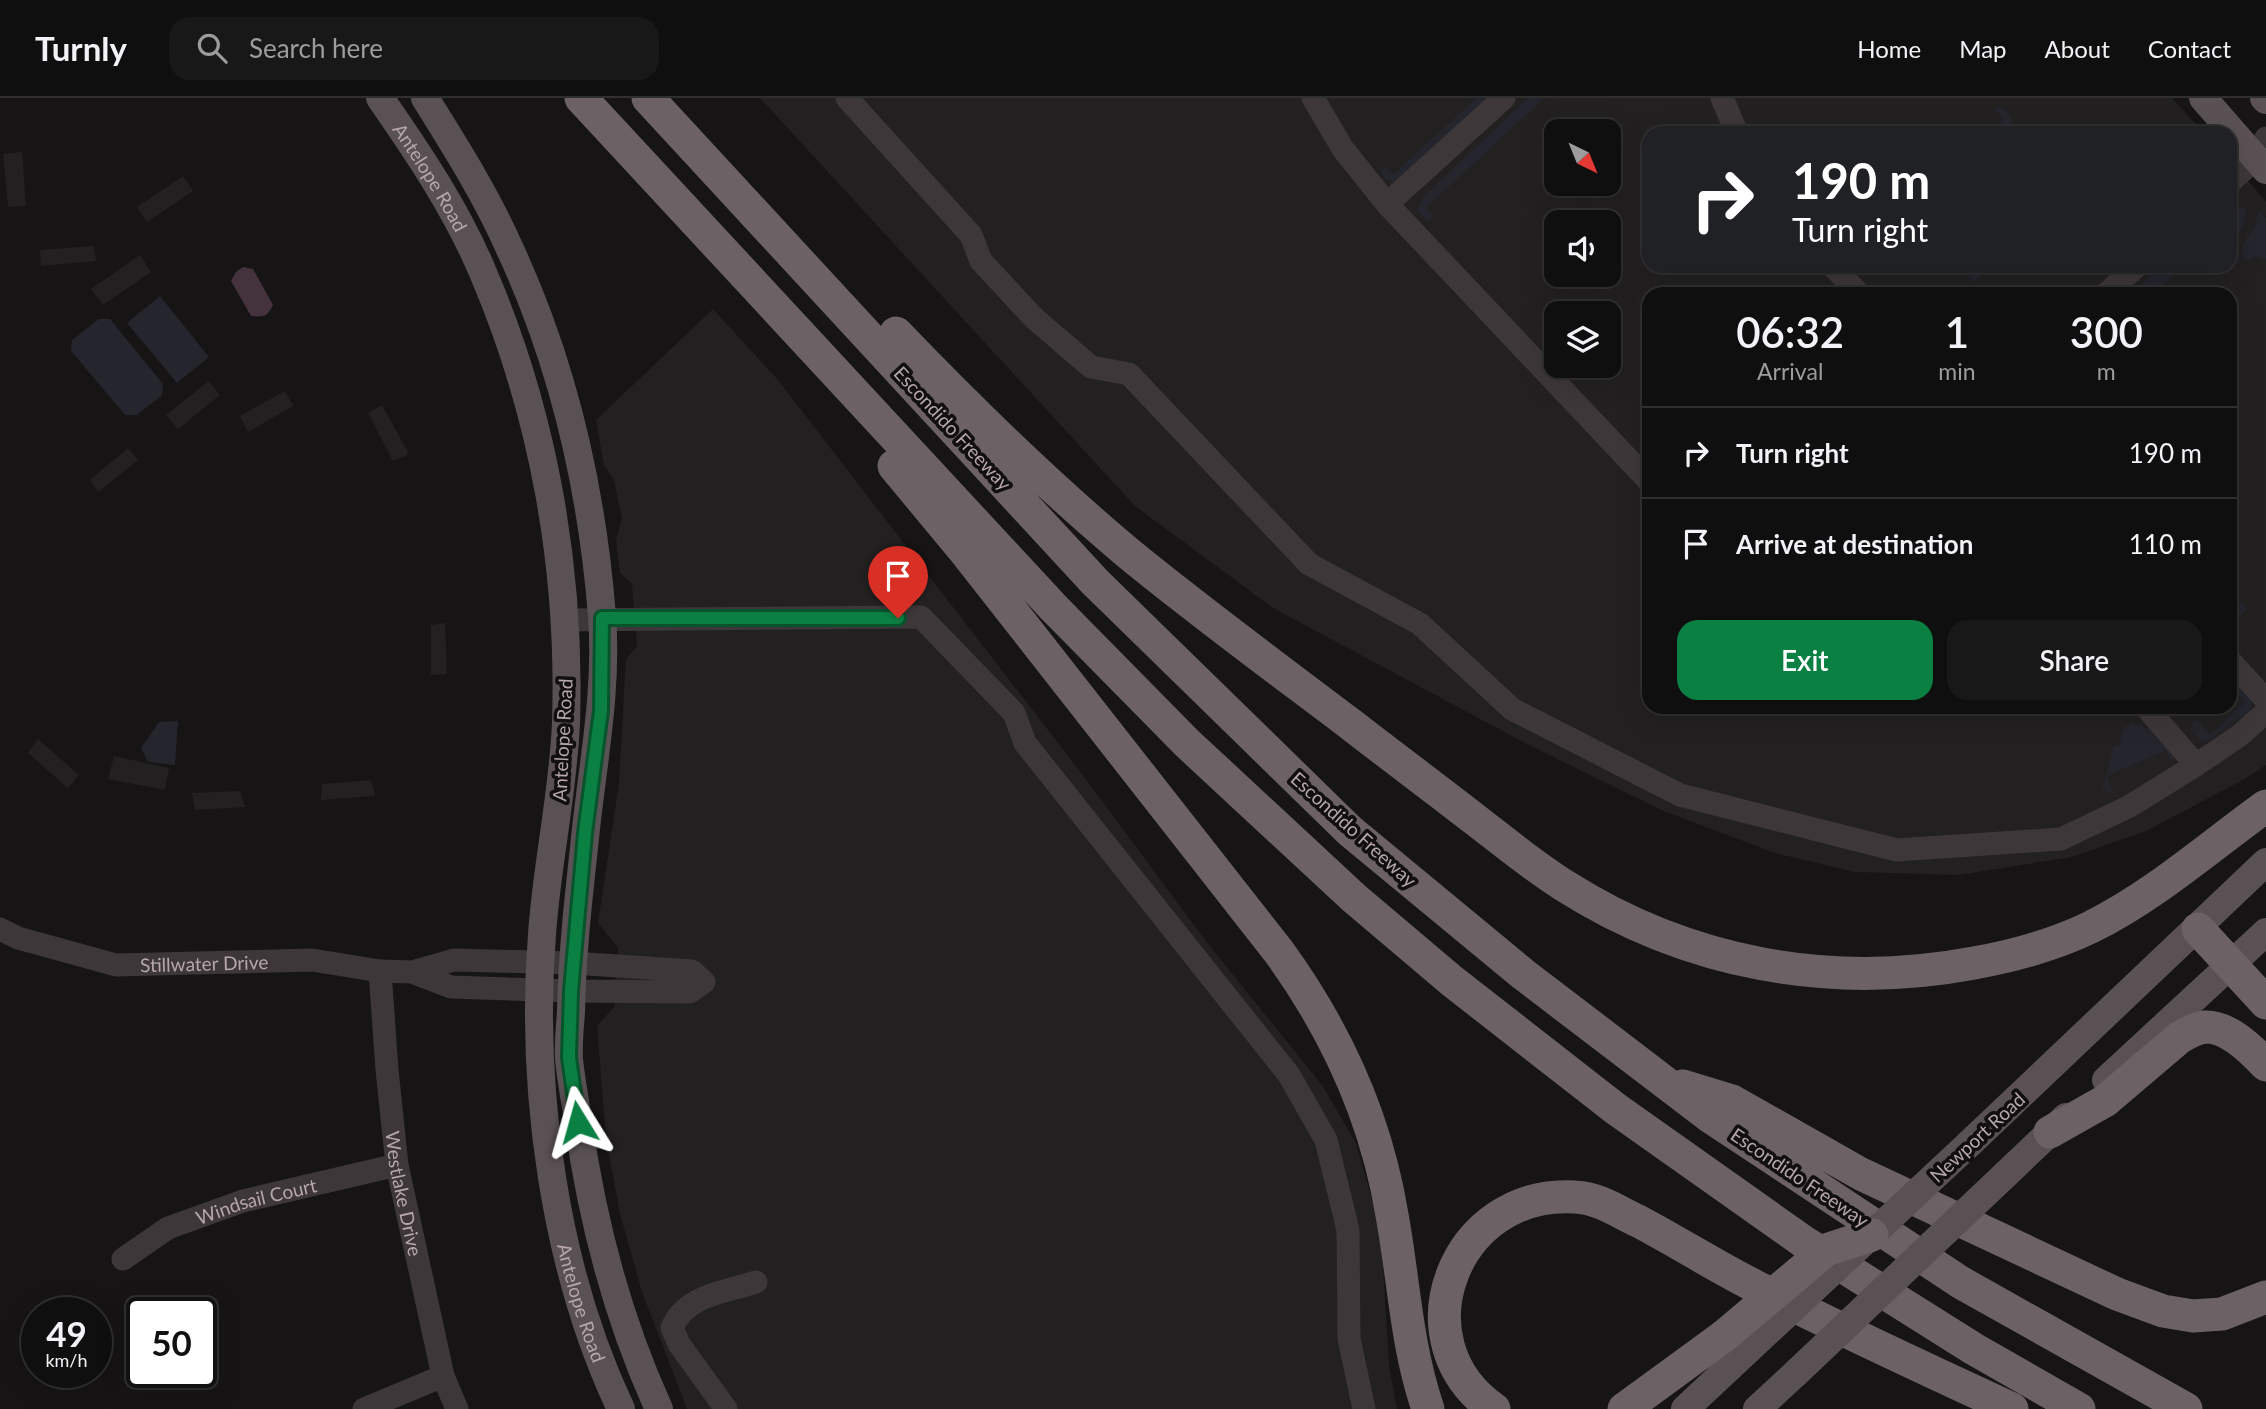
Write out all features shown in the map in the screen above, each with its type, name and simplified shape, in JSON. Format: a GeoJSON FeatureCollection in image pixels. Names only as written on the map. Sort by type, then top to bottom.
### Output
{"type":"FeatureCollection","features":[{"type":"Feature","properties":{"kind":"highway"},"geometry":{"type":"LineString","coordinates":[[581,98],[1053,607],[1187,743],[1354,898],[1452,981],[1616,1109],[1804,1242],[1974,1349],[2079,1409]]}},
{"type":"Feature","properties":{"kind":"highway","name":"Escondido Freeway"},"geometry":{"type":"LineString","coordinates":[[648,98],[1095,582],[1350,831],[1523,974],[1659,1079],[1833,1200],[1960,1282],[2186,1409]]}},
{"type":"Feature","properties":{"kind":"highway"},"geometry":{"type":"LineString","coordinates":[[730,187],[792,224],[956,396],[1035,471],[1206,616],[1562,885],[1642,929],[1723,956],[1802,971],[1851,974],[1912,973],[1981,962],[2039,947],[2110,917],[2148,893],[2266,806]]}},
{"type":"Feature","properties":{"kind":"highway"},"geometry":{"type":"LineString","coordinates":[[672,195],[693,245],[898,471],[959,543],[1307,991],[1349,1069],[1376,1137],[1393,1217],[1412,1350],[1428,1409]]}},
{"type":"Feature","properties":{"kind":"highway"},"geometry":{"type":"LineString","coordinates":[[2198,929],[2266,1003]]}},
{"type":"Feature","properties":{"kind":"highway"},"geometry":{"type":"LineString","coordinates":[[2050,1132],[2105,1101],[2179,1038],[2193,1030],[2207,1027],[2220,1031],[2247,1047],[2266,1065]]}},
{"type":"Feature","properties":{"kind":"highway"},"geometry":{"type":"LineString","coordinates":[[1659,1079],[1732,1101],[1861,1174],[2117,1294],[2163,1311],[2193,1316],[2222,1314],[2266,1297]]}},
{"type":"Feature","properties":{"kind":"highway"},"geometry":{"type":"LineString","coordinates":[[1494,1409],[1468,1384],[1452,1352],[1445,1316],[1449,1282],[1469,1244],[1498,1215],[1533,1200],[1566,1196],[1601,1202],[1748,1283],[2012,1409]]}},
{"type":"Feature","properties":{"kind":"highway"},"geometry":{"type":"LineString","coordinates":[[1624,1409],[1736,1343],[1826,1250],[1872,1235]]}},
{"type":"Feature","properties":{"kind":"main road","name":"Antelope Road"},"geometry":{"type":"LineString","coordinates":[[380,98],[415,148],[454,214],[483,272],[502,319],[543,454],[553,513],[565,620],[566,708],[563,768],[543,920],[538,1015],[545,1128],[558,1208],[593,1339],[622,1407]]}},
{"type":"Feature","properties":{"kind":"main road","name":"Antelope Road"},"geometry":{"type":"LineString","coordinates":[[425,98],[467,166],[509,247],[557,373],[579,452],[602,618],[601,711],[585,833],[573,963],[569,1057],[596,1226],[615,1297],[659,1409]]}},
{"type":"Feature","properties":{"kind":"main road"},"geometry":{"type":"LineString","coordinates":[[2203,98],[2233,126]]}},
{"type":"Feature","properties":{"kind":"main road"},"geometry":{"type":"LineString","coordinates":[[2237,130],[2264,155]]}},
{"type":"Feature","properties":{"kind":"main road","name":"Newport Road"},"geometry":{"type":"LineString","coordinates":[[1872,1235],[2266,862]]}},
{"type":"Feature","properties":{"kind":"main road"},"geometry":{"type":"LineString","coordinates":[[1757,1409],[2266,932]]}},
{"type":"Feature","properties":{"kind":"main road"},"geometry":{"type":"LineString","coordinates":[[1685,1409],[1736,1343]]}},
{"type":"Feature","properties":{"kind":"street"},"geometry":{"type":"LineString","coordinates":[[847,98],[971,235],[981,261],[1034,318],[1091,367],[1129,374],[1308,564],[1420,624],[1512,709],[1680,795],[1897,850],[2061,839],[2130,806],[2239,736],[2266,712]]}},
{"type":"Feature","properties":{"kind":"street"},"geometry":{"type":"LineString","coordinates":[[1313,98],[1343,149],[1387,204],[1642,474]]}},
{"type":"Feature","properties":{"kind":"street"},"geometry":{"type":"LineString","coordinates":[[1387,204],[1504,98]]}},
{"type":"Feature","properties":{"kind":"street"},"geometry":{"type":"LineString","coordinates":[[1723,98],[1734,126]]}},
{"type":"Feature","properties":{"kind":"street"},"geometry":{"type":"LineString","coordinates":[[2237,176],[2264,155]]}},
{"type":"Feature","properties":{"kind":"street"},"geometry":{"type":"LineString","coordinates":[[1840,273],[1852,287]]}},
{"type":"Feature","properties":{"kind":"street"},"geometry":{"type":"LineString","coordinates":[[2114,287],[2129,273]]}},
{"type":"Feature","properties":{"kind":"street"},"geometry":{"type":"LineString","coordinates":[[565,620],[921,617],[1014,713],[1025,743],[1289,1075],[1326,1140],[1348,1230],[1349,1339],[1364,1409]]}},
{"type":"Feature","properties":{"kind":"street"},"geometry":{"type":"LineString","coordinates":[[2237,669],[2266,700]]}},
{"type":"Feature","properties":{"kind":"street"},"geometry":{"type":"LineString","coordinates":[[2152,714],[2196,765]]}},
{"type":"Feature","properties":{"kind":"street","name":"Stillwater Drive"},"geometry":{"type":"LineString","coordinates":[[0,929],[18,938],[116,965],[312,960],[380,971],[412,972],[451,987],[540,976],[571,991],[690,992],[704,982],[692,971],[573,963]]}},
{"type":"Feature","properties":{"kind":"street"},"geometry":{"type":"LineString","coordinates":[[540,976],[573,963]]}},
{"type":"Feature","properties":{"kind":"street","name":"Westlake Drive"},"geometry":{"type":"LineString","coordinates":[[380,971],[397,1165],[443,1376],[457,1409]]}},
{"type":"Feature","properties":{"kind":"street","name":"Windsail Court"},"geometry":{"type":"LineString","coordinates":[[123,1259],[168,1227],[243,1200],[397,1165]]}},
{"type":"Feature","properties":{"kind":"street"},"geometry":{"type":"LineString","coordinates":[[726,1409],[679,1344],[672,1328],[677,1315],[706,1296],[756,1282]]}},
{"type":"Feature","properties":{"kind":"street"},"geometry":{"type":"LineString","coordinates":[[364,1409],[443,1376]]}},
{"type":"Feature","properties":{"kind":"shaded area"},"geometry":{"type":"Polygon","coordinates":[[[760,98],[2172,98],[2198,126],[1642,126],[1642,273],[2237,273],[2237,169],[2266,201],[2266,765],[2146,831],[2072,857],[1959,875],[1855,872],[1775,853],[1661,810],[1525,743],[1273,608],[1135,506],[760,98]]]}},
{"type":"Feature","properties":{"kind":"shaded area"},"geometry":{"type":"Polygon","coordinates":[[[1476,98],[1491,98],[1394,183],[1386,179],[1380,171],[1385,166],[1394,174],[1476,98]]]}},
{"type":"Feature","properties":{"kind":"shaded area"},"geometry":{"type":"Polygon","coordinates":[[[1528,98],[1544,98],[1426,208],[1434,216],[1429,222],[1417,210],[1424,196],[1528,98]]]}},
{"type":"Feature","properties":{"kind":"shaded area"},"geometry":{"type":"Polygon","coordinates":[[[2001,109],[2008,114],[2011,126],[1999,124],[2004,119],[1995,110],[2001,109]]]}},
{"type":"Feature","properties":{"kind":"shaded area"},"geometry":{"type":"Polygon","coordinates":[[[22,152],[26,206],[8,207],[3,154],[22,152]]]}},
{"type":"Feature","properties":{"kind":"shaded area"},"geometry":{"type":"Polygon","coordinates":[[[183,176],[193,191],[147,222],[137,207],[183,176]]]}},
{"type":"Feature","properties":{"kind":"shaded area"},"geometry":{"type":"Polygon","coordinates":[[[2242,207],[2246,211],[2244,224],[2237,236],[2237,212],[2242,207]]]}},
{"type":"Feature","properties":{"kind":"shaded area"},"geometry":{"type":"Polygon","coordinates":[[[2260,211],[2266,218],[2266,259],[2256,256],[2245,260],[2243,245],[2254,228],[2260,211]]]}},
{"type":"Feature","properties":{"kind":"shaded area"},"geometry":{"type":"Polygon","coordinates":[[[94,246],[96,261],[41,266],[40,250],[94,246]]]}},
{"type":"Feature","properties":{"kind":"shaded area"},"geometry":{"type":"Polygon","coordinates":[[[140,255],[151,272],[103,305],[91,289],[140,255]]]}},
{"type":"Feature","properties":{"kind":"shaded area"},"geometry":{"type":"Polygon","coordinates":[[[243,267],[253,269],[273,305],[265,315],[251,316],[231,281],[243,267]]]}},
{"type":"Feature","properties":{"kind":"shaded area"},"geometry":{"type":"Polygon","coordinates":[[[1965,273],[1983,273],[1973,283],[1965,273]]]}},
{"type":"Feature","properties":{"kind":"shaded area"},"geometry":{"type":"Polygon","coordinates":[[[2154,273],[2175,274],[2161,287],[2138,287],[2154,273]]]}},
{"type":"Feature","properties":{"kind":"shaded area"},"geometry":{"type":"Polygon","coordinates":[[[160,296],[209,357],[177,383],[127,323],[160,296]]]}},
{"type":"Feature","properties":{"kind":"shaded area"},"geometry":{"type":"Polygon","coordinates":[[[713,309],[778,380],[1085,778],[1205,940],[1322,1085],[1356,1143],[1381,1232],[1389,1366],[1397,1409],[687,1409],[642,1292],[620,1214],[606,1138],[597,1026],[614,1007],[618,948],[598,923],[619,783],[626,659],[637,646],[632,584],[620,573],[616,540],[622,519],[614,480],[604,465],[596,420],[713,309]]]}},
{"type":"Feature","properties":{"kind":"shaded area"},"geometry":{"type":"Polygon","coordinates":[[[99,319],[110,319],[163,384],[162,395],[137,415],[125,415],[71,351],[72,340],[99,319]]]}},
{"type":"Feature","properties":{"kind":"shaded area"},"geometry":{"type":"Polygon","coordinates":[[[209,381],[220,395],[178,429],[166,415],[209,381]]]}},
{"type":"Feature","properties":{"kind":"shaded area"},"geometry":{"type":"Polygon","coordinates":[[[285,391],[293,406],[248,432],[240,416],[285,391]]]}},
{"type":"Feature","properties":{"kind":"shaded area"},"geometry":{"type":"Polygon","coordinates":[[[382,405],[409,454],[393,461],[368,413],[382,405]]]}},
{"type":"Feature","properties":{"kind":"shaded area"},"geometry":{"type":"Polygon","coordinates":[[[128,448],[138,460],[98,492],[90,480],[128,448]]]}},
{"type":"Feature","properties":{"kind":"shaded area"},"geometry":{"type":"Polygon","coordinates":[[[2241,601],[2247,609],[2237,618],[2237,604],[2241,601]]]}},
{"type":"Feature","properties":{"kind":"shaded area"},"geometry":{"type":"Polygon","coordinates":[[[445,623],[447,674],[431,675],[431,625],[445,623]]]}},
{"type":"Feature","properties":{"kind":"shaded area"},"geometry":{"type":"Polygon","coordinates":[[[2237,687],[2252,702],[2250,711],[2208,741],[2201,741],[2190,729],[2197,719],[2210,735],[2232,714],[2237,714],[2237,710],[2245,702],[2237,693],[2237,687]]]}},
{"type":"Feature","properties":{"kind":"shaded area"},"geometry":{"type":"Polygon","coordinates":[[[178,721],[175,765],[148,762],[141,748],[159,722],[178,721]]]}},
{"type":"Feature","properties":{"kind":"shaded area"},"geometry":{"type":"Polygon","coordinates":[[[2130,723],[2151,729],[2176,757],[2171,761],[2166,750],[2107,776],[2113,793],[2102,790],[2114,746],[2119,746],[2124,725],[2129,727],[2130,723]]]}},
{"type":"Feature","properties":{"kind":"shaded area"},"geometry":{"type":"Polygon","coordinates":[[[38,739],[79,775],[68,788],[28,753],[38,739]]]}},
{"type":"Feature","properties":{"kind":"shaded area"},"geometry":{"type":"Polygon","coordinates":[[[114,756],[169,768],[165,790],[108,779],[114,756]]]}},
{"type":"Feature","properties":{"kind":"shaded area"},"geometry":{"type":"Polygon","coordinates":[[[371,780],[375,796],[321,800],[322,784],[371,780]]]}},
{"type":"Feature","properties":{"kind":"shaded area"},"geometry":{"type":"Polygon","coordinates":[[[240,791],[245,807],[195,810],[192,793],[240,791]]]}},
{"type":"Feature","properties":{"kind":"route"},"geometry":{"type":"LineString","coordinates":[[578,1122],[569,1057],[571,991],[585,833],[601,711],[602,618],[898,618]]}}]}
